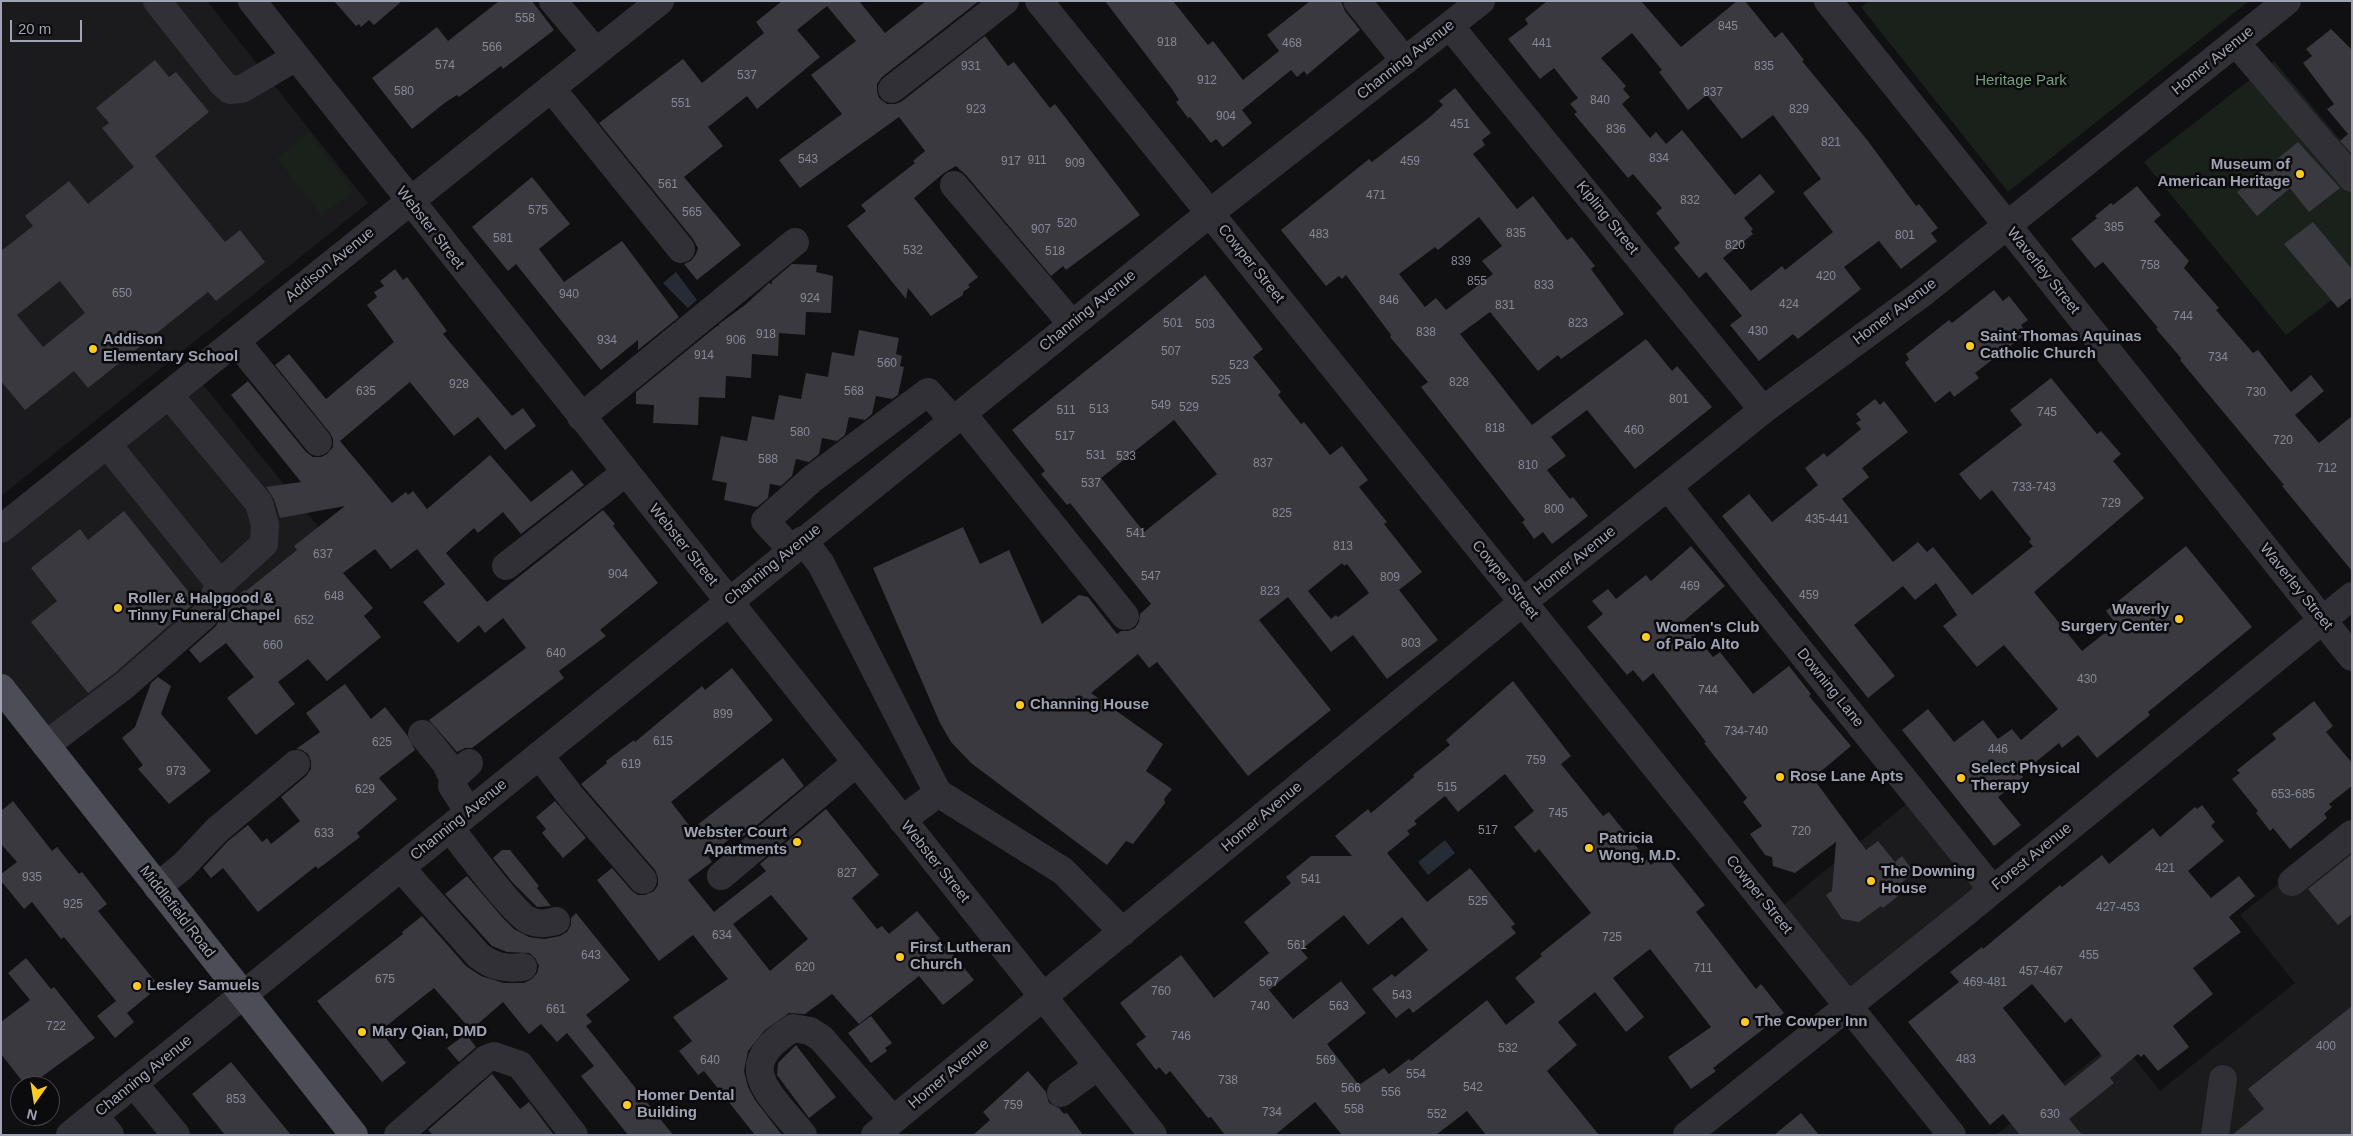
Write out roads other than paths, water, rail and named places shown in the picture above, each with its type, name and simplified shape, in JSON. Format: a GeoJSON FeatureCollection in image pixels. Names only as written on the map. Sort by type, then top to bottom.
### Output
{"type":"FeatureCollection","features":[{"type":"Feature","properties":{"kind":"main road","name":"Middlefield Road"},"geometry":{"type":"LineString","coordinates":[[1,688],[354,1135]]}},
{"type":"Feature","properties":{"kind":"street"},"geometry":{"type":"LineString","coordinates":[[157,1],[222,84],[230,90],[242,89],[296,57]]}},
{"type":"Feature","properties":{"kind":"street","name":"Webster Street"},"geometry":{"type":"LineString","coordinates":[[252,1],[1152,1135]]}},
{"type":"Feature","properties":{"kind":"street"},"geometry":{"type":"LineString","coordinates":[[553,1],[596,52]]}},
{"type":"Feature","properties":{"kind":"street","name":"Addison Avenue"},"geometry":{"type":"LineString","coordinates":[[1,529],[660,1]]}},
{"type":"Feature","properties":{"kind":"street"},"geometry":{"type":"LineString","coordinates":[[892,89],[1005,1]]}},
{"type":"Feature","properties":{"kind":"street","name":"Cowper Street"},"geometry":{"type":"LineString","coordinates":[[1039,1],[1952,1135]]}},
{"type":"Feature","properties":{"kind":"street"},"geometry":{"type":"LineString","coordinates":[[1357,1],[1405,61]]}},
{"type":"Feature","properties":{"kind":"street","name":"Channing Avenue"},"geometry":{"type":"LineString","coordinates":[[70,1135],[102,1125],[134,1084],[957,416],[1210,213],[1481,1]]}},
{"type":"Feature","properties":{"kind":"street","name":"Waverley Street"},"geometry":{"type":"LineString","coordinates":[[1828,1],[2352,658]]}},
{"type":"Feature","properties":{"kind":"street","name":"Homer Avenue"},"geometry":{"type":"LineString","coordinates":[[884,1127],[1523,602],[1763,410],[1920,295],[2007,227],[2287,1]]}},
{"type":"Feature","properties":{"kind":"street","name":"Kipling Street"},"geometry":{"type":"LineString","coordinates":[[1450,26],[1763,410]]}},
{"type":"Feature","properties":{"kind":"street"},"geometry":{"type":"LineString","coordinates":[[2236,43],[2352,178]]}},
{"type":"Feature","properties":{"kind":"street"},"geometry":{"type":"LineString","coordinates":[[551,88],[680,249]]}},
{"type":"Feature","properties":{"kind":"street"},"geometry":{"type":"LineString","coordinates":[[954,185],[1072,324]]}},
{"type":"Feature","properties":{"kind":"street"},"geometry":{"type":"LineString","coordinates":[[581,417],[795,242]]}},
{"type":"Feature","properties":{"kind":"street"},"geometry":{"type":"LineString","coordinates":[[236,340],[318,442]]}},
{"type":"Feature","properties":{"kind":"street"},"geometry":{"type":"LineString","coordinates":[[1123,932],[1063,871],[938,794],[821,564],[766,521],[812,479],[928,392],[957,416],[1125,616]]}},
{"type":"Feature","properties":{"kind":"street"},"geometry":{"type":"LineString","coordinates":[[51,751],[205,615],[220,584],[264,544],[265,526],[259,503],[169,395]]}},
{"type":"Feature","properties":{"kind":"street"},"geometry":{"type":"LineString","coordinates":[[107,444],[220,584]]}},
{"type":"Feature","properties":{"kind":"street"},"geometry":{"type":"LineString","coordinates":[[506,566],[625,473]]}},
{"type":"Feature","properties":{"kind":"street","name":"Downing Lane"},"geometry":{"type":"LineString","coordinates":[[1668,486],[1992,889]]}},
{"type":"Feature","properties":{"kind":"street","name":"Forest Avenue"},"geometry":{"type":"LineString","coordinates":[[1687,1135],[1849,1006],[2352,596]]}},
{"type":"Feature","properties":{"kind":"street"},"geometry":{"type":"LineString","coordinates":[[51,751],[175,663]]}},
{"type":"Feature","properties":{"kind":"street"},"geometry":{"type":"LineString","coordinates":[[422,734],[445,762],[461,770],[452,786],[460,820],[515,908],[528,920],[542,924],[556,921]]}},
{"type":"Feature","properties":{"kind":"street"},"geometry":{"type":"LineString","coordinates":[[539,755],[573,799],[642,880]]}},
{"type":"Feature","properties":{"kind":"street"},"geometry":{"type":"LineString","coordinates":[[721,876],[856,763]]}},
{"type":"Feature","properties":{"kind":"street"},"geometry":{"type":"LineString","coordinates":[[158,887],[183,866],[217,830],[296,764]]}},
{"type":"Feature","properties":{"kind":"street"},"geometry":{"type":"LineString","coordinates":[[902,820],[938,794]]}},
{"type":"Feature","properties":{"kind":"street"},"geometry":{"type":"LineString","coordinates":[[2292,882],[2352,834]]}},
{"type":"Feature","properties":{"kind":"street"},"geometry":{"type":"LineString","coordinates":[[401,868],[478,955],[490,964],[508,969],[524,968]]}},
{"type":"Feature","properties":{"kind":"street"},"geometry":{"type":"LineString","coordinates":[[803,1135],[762,1084],[758,1068],[762,1056],[769,1046],[793,1028],[810,1031],[821,1038],[884,1127]]}},
{"type":"Feature","properties":{"kind":"street"},"geometry":{"type":"LineString","coordinates":[[398,1135],[486,1058],[494,1056],[520,1065],[574,1135]]}},
{"type":"Feature","properties":{"kind":"street"},"geometry":{"type":"LineString","coordinates":[[1061,1093],[1098,1066]]}},
{"type":"Feature","properties":{"kind":"street"},"geometry":{"type":"LineString","coordinates":[[2215,1135],[2223,1079]]}},
{"type":"Feature","properties":{"kind":"street"},"geometry":{"type":"LineString","coordinates":[[134,1084],[176,1135]]}},
{"type":"Feature","properties":{"kind":"place","name":"Museum of American Heritage"},"geometry":{"type":"Point","coordinates":[2300,174]}},
{"type":"Feature","properties":{"kind":"place","name":"Saint Thomas Aquinas Catholic Church"},"geometry":{"type":"Point","coordinates":[1970,346]}},
{"type":"Feature","properties":{"kind":"place","name":"Addison Elementary School"},"geometry":{"type":"Point","coordinates":[93,349]}},
{"type":"Feature","properties":{"kind":"place","name":"Roller & Halpgood & Tinny Funeral Chapel"},"geometry":{"type":"Point","coordinates":[118,608]}},
{"type":"Feature","properties":{"kind":"place","name":"Waverly Surgery Center"},"geometry":{"type":"Point","coordinates":[2179,619]}},
{"type":"Feature","properties":{"kind":"place","name":"Women's Club of Palo Alto"},"geometry":{"type":"Point","coordinates":[1646,637]}},
{"type":"Feature","properties":{"kind":"place","name":"Channing House"},"geometry":{"type":"Point","coordinates":[1020,705]}},
{"type":"Feature","properties":{"kind":"place","name":"Rose Lane Apts"},"geometry":{"type":"Point","coordinates":[1780,777]}},
{"type":"Feature","properties":{"kind":"place","name":"Select Physical Therapy"},"geometry":{"type":"Point","coordinates":[1961,778]}},
{"type":"Feature","properties":{"kind":"place","name":"Webster Court Apartments"},"geometry":{"type":"Point","coordinates":[797,842]}},
{"type":"Feature","properties":{"kind":"place","name":"Patricia Wong, M.D."},"geometry":{"type":"Point","coordinates":[1589,848]}},
{"type":"Feature","properties":{"kind":"place","name":"The Downing House"},"geometry":{"type":"Point","coordinates":[1871,881]}},
{"type":"Feature","properties":{"kind":"place","name":"First Lutheran Church"},"geometry":{"type":"Point","coordinates":[900,957]}},
{"type":"Feature","properties":{"kind":"place","name":"Lesley Samuels"},"geometry":{"type":"Point","coordinates":[137,986]}},
{"type":"Feature","properties":{"kind":"place","name":"The Cowper Inn"},"geometry":{"type":"Point","coordinates":[1745,1022]}},
{"type":"Feature","properties":{"kind":"place","name":"Mary Qian, DMD"},"geometry":{"type":"Point","coordinates":[362,1032]}},
{"type":"Feature","properties":{"kind":"place","name":"Homer Dental Building"},"geometry":{"type":"Point","coordinates":[627,1105]}},
{"type":"Feature","properties":{"kind":"park label","name":"Heritage Park"},"geometry":{"type":"Point","coordinates":[2021,81]}}]}
